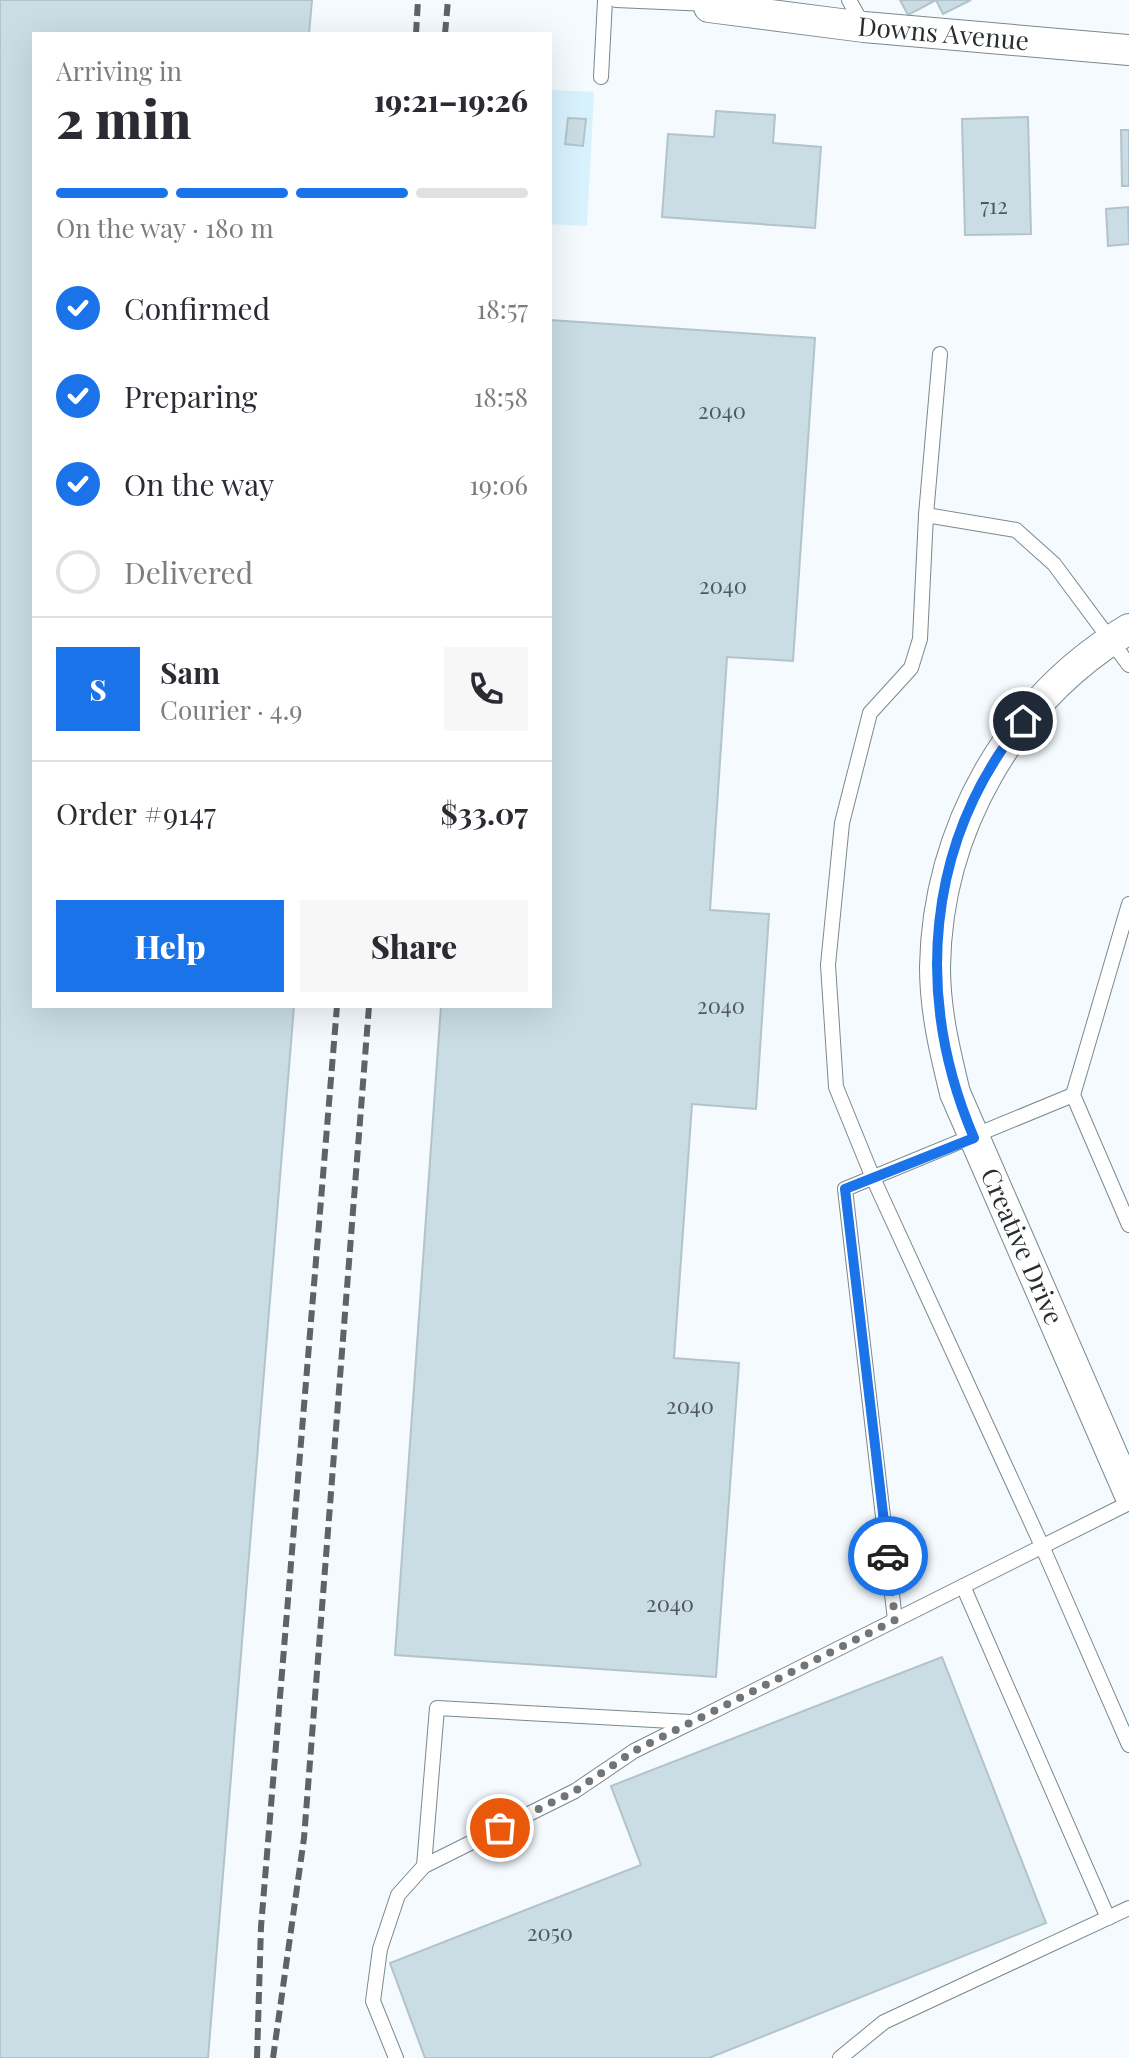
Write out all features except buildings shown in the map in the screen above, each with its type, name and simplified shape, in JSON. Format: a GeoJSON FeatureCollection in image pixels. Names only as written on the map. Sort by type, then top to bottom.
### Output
{"type":"FeatureCollection","features":[{"type":"Feature","properties":{"kind":"street","name":"Downs Avenue"},"geometry":{"type":"LineString","coordinates":[[709,3],[864,27],[1129,50]]}},
{"type":"Feature","properties":{"kind":"street","name":"Creative Drive"},"geometry":{"type":"LineString","coordinates":[[1123,645],[1041,699],[1006,743],[956,841],[942,900],[935,967],[940,1031],[955,1093],[1129,1493]]}},
{"type":"Feature","properties":{"kind":"lane"},"geometry":{"type":"LineString","coordinates":[[601,77],[605,0]]}},
{"type":"Feature","properties":{"kind":"lane"},"geometry":{"type":"LineString","coordinates":[[616,0],[709,3]]}},
{"type":"Feature","properties":{"kind":"lane"},"geometry":{"type":"LineString","coordinates":[[849,0],[864,27]]}},
{"type":"Feature","properties":{"kind":"lane"},"geometry":{"type":"LineString","coordinates":[[940,354],[926,515],[920,639],[911,668],[870,713],[842,823],[828,965],[836,1087],[873,1178],[1042,1546],[1129,1745]]}},
{"type":"Feature","properties":{"kind":"lane"},"geometry":{"type":"LineString","coordinates":[[926,515],[1016,530],[1054,564],[1123,645]]}},
{"type":"Feature","properties":{"kind":"lane"},"geometry":{"type":"LineString","coordinates":[[1129,904],[1073,1095],[1129,1225]]}},
{"type":"Feature","properties":{"kind":"lane"},"geometry":{"type":"LineString","coordinates":[[895,1620],[845,1189],[1073,1095]]}},
{"type":"Feature","properties":{"kind":"lane"},"geometry":{"type":"LineString","coordinates":[[396,2058],[373,2001],[380,1949],[398,1895],[424,1866],[575,1791],[634,1751],[1129,1503]]}},
{"type":"Feature","properties":{"kind":"lane"},"geometry":{"type":"LineString","coordinates":[[963,1586],[1108,1918]]}},
{"type":"Feature","properties":{"kind":"lane"},"geometry":{"type":"LineString","coordinates":[[424,1866],[437,1708],[692,1722]]}},
{"type":"Feature","properties":{"kind":"lane"},"geometry":{"type":"LineString","coordinates":[[840,2058],[884,2022],[1129,1908]]}},
{"type":"Feature","properties":{"kind":"shaded area"},"geometry":{"type":"Polygon","coordinates":[[[552,90],[594,92],[587,226],[552,224],[552,90]]]}},
{"type":"Feature","properties":{"kind":"railway"},"geometry":{"type":"LineString","coordinates":[[416,32],[418,0]]}},
{"type":"Feature","properties":{"kind":"railway"},"geometry":{"type":"LineString","coordinates":[[445,32],[448,0]]}},
{"type":"Feature","properties":{"kind":"railway"},"geometry":{"type":"LineString","coordinates":[[257,2058],[261,1927],[337,1008]]}},
{"type":"Feature","properties":{"kind":"railway"},"geometry":{"type":"LineString","coordinates":[[273,2058],[304,1838],[369,1008]]}},
{"type":"Feature","properties":{"kind":"way so far"},"geometry":{"type":"LineString","coordinates":[[500,1828],[575,1791],[634,1751],[895,1620],[888,1556]]}},
{"type":"Feature","properties":{"kind":"route"},"geometry":{"type":"LineString","coordinates":[[888,1556],[845,1189],[974,1138],[955,1093],[940,1031],[935,967],[942,900],[956,841],[981,785],[1023,721]]}}]}
